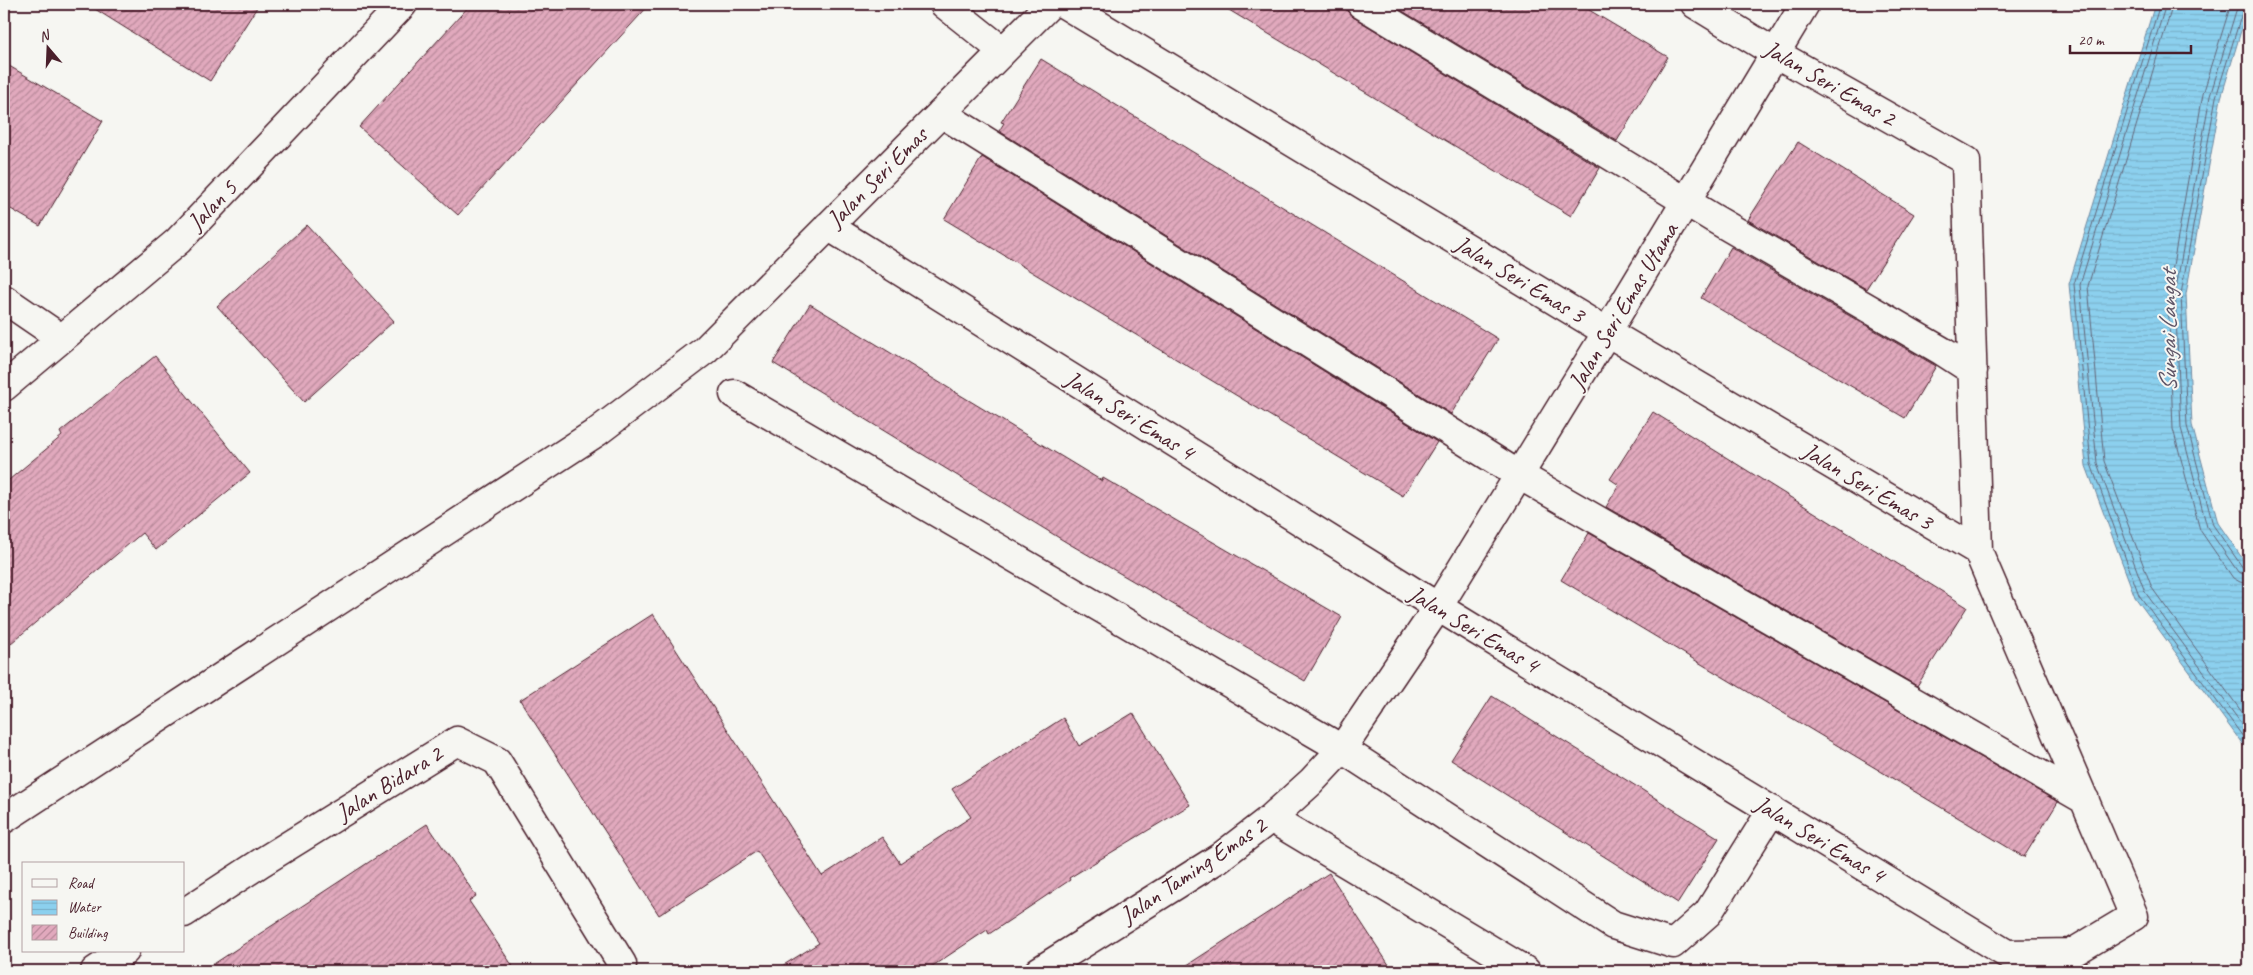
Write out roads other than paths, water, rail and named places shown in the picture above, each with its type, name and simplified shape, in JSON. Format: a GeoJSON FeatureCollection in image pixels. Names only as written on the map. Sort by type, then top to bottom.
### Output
{"type":"FeatureCollection","features":[{"type":"Feature","properties":{"kind":"street","name":"Jalan 5"},"geometry":{"type":"LineString","coordinates":[[4,387],[178,241],[403,4]]}},
{"type":"Feature","properties":{"kind":"street"},"geometry":{"type":"LineString","coordinates":[[944,4],[1003,51]]}},
{"type":"Feature","properties":{"kind":"street","name":"Jalan Seri Emas"},"geometry":{"type":"LineString","coordinates":[[4,819],[597,432],[705,350],[1050,4]]}},
{"type":"Feature","properties":{"kind":"street","name":"Jalan Seri Emas 3"},"geometry":{"type":"LineString","coordinates":[[1064,4],[1607,332],[1978,551]]}},
{"type":"Feature","properties":{"kind":"street"},"geometry":{"type":"LineString","coordinates":[[1362,4],[1686,202],[1942,351],[1973,371],[1978,551],[2085,800]]}},
{"type":"Feature","properties":{"kind":"street","name":"Jalan Seri Emas 2"},"geometry":{"type":"LineString","coordinates":[[1695,4],[1775,53],[1966,160],[1973,371]]}},
{"type":"Feature","properties":{"kind":"street","name":"Jalan Seri Emas Utama"},"geometry":{"type":"LineString","coordinates":[[1438,607],[1805,4]]}},
{"type":"Feature","properties":{"kind":"street"},"geometry":{"type":"LineString","coordinates":[[941,113],[1519,475],[2085,800]]}},
{"type":"Feature","properties":{"kind":"street","name":"Jalan Seri Emas 4"},"geometry":{"type":"LineString","coordinates":[[828,226],[1438,607],[2007,954],[2072,953],[2134,916],[2085,800]]}},
{"type":"Feature","properties":{"kind":"street"},"geometry":{"type":"LineString","coordinates":[[4,299],[62,338]]}},
{"type":"Feature","properties":{"kind":"street"},"geometry":{"type":"LineString","coordinates":[[734,394],[1342,749],[1613,925],[1673,944],[1708,913],[1772,810]]}},
{"type":"Feature","properties":{"kind":"street","name":"Jalan Taming Emas 2"},"geometry":{"type":"LineString","coordinates":[[1039,971],[1219,858],[1270,818],[1311,782],[1342,749],[1438,607]]}},
{"type":"Feature","properties":{"kind":"street","name":"Jalan Bidara 2"},"geometry":{"type":"LineString","coordinates":[[185,912],[262,862],[457,741],[497,761],[622,964]]}},
{"type":"Feature","properties":{"kind":"street"},"geometry":{"type":"LineString","coordinates":[[1270,818],[1526,971]]}},
{"type":"Feature","properties":{"kind":"street"},"geometry":{"type":"LineString","coordinates":[[95,971],[124,952]]}},
{"type":"Feature","properties":{"kind":"water","name":"Sungai Langat"},"geometry":{"type":"Polygon","coordinates":[[[2155,4],[2249,4],[2221,98],[2186,294],[2192,425],[2218,523],[2249,568],[2249,753],[2135,597],[2086,466],[2069,284],[2155,4]]]}}]}
